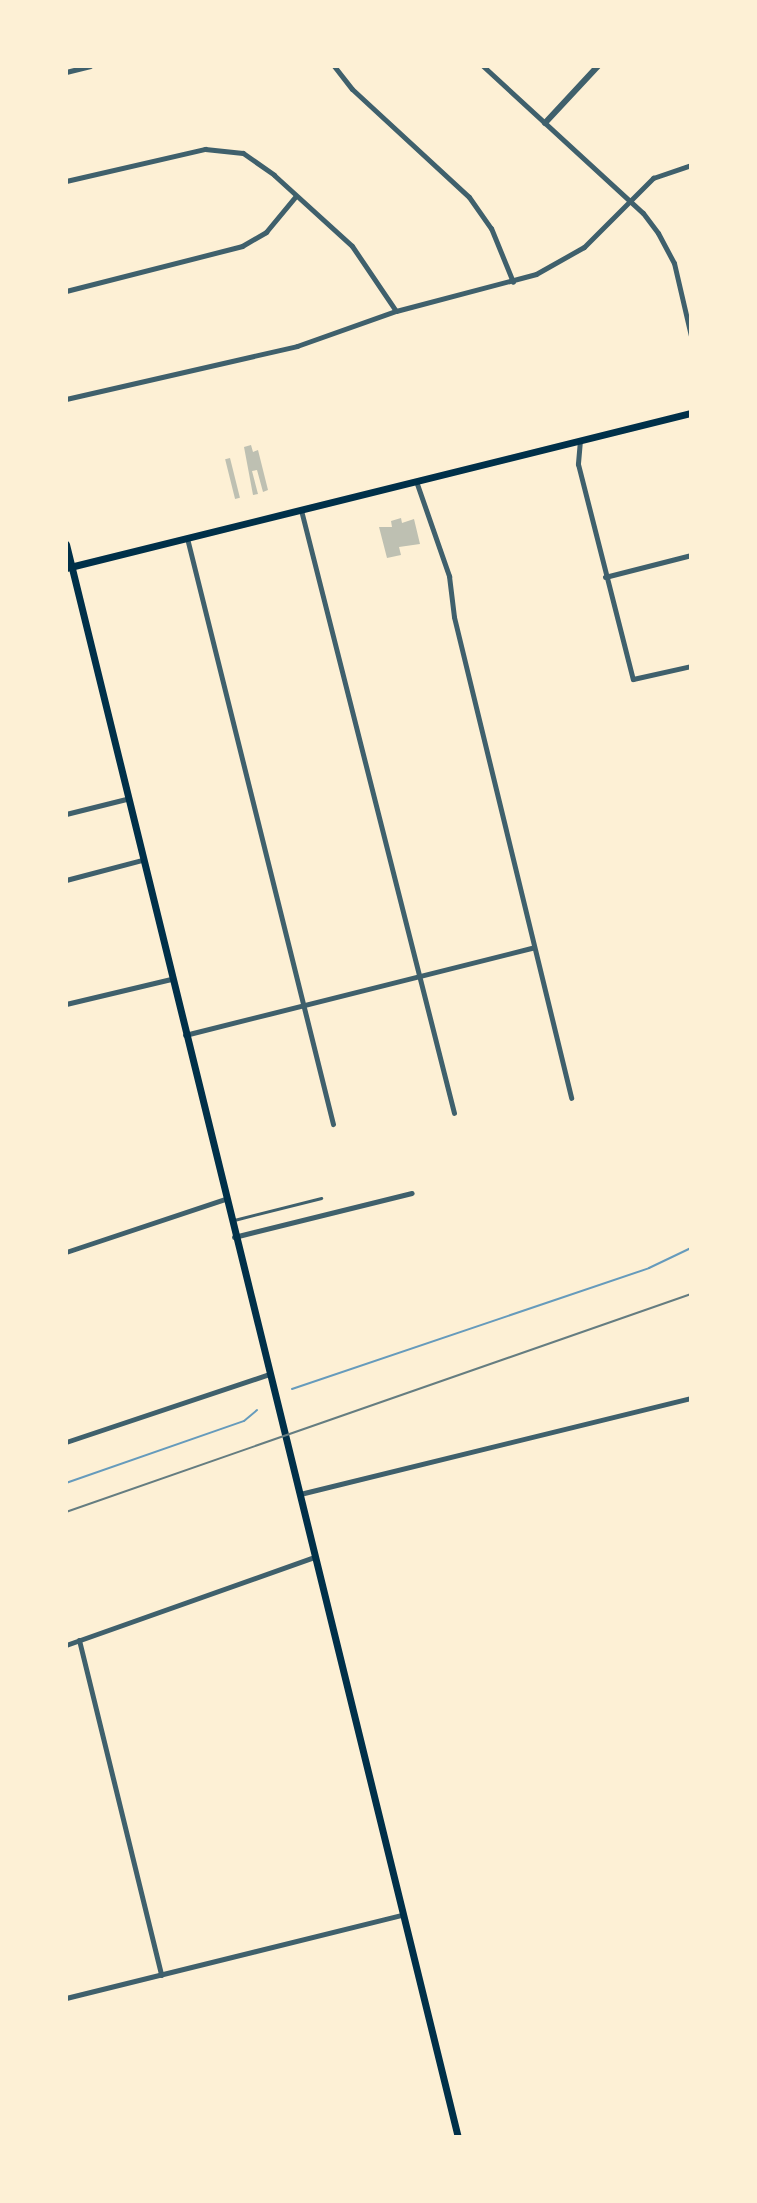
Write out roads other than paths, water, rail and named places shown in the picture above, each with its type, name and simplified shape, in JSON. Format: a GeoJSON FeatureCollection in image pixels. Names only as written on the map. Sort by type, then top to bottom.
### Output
{"type":"FeatureCollection","features":[{"type":"Feature","properties":{"kind":"main road"},"geometry":{"type":"LineString","coordinates":[[69,568],[691,413]]}},
{"type":"Feature","properties":{"kind":"main road"},"geometry":{"type":"LineString","coordinates":[[66,544],[69,568],[458,2137]]}},
{"type":"Feature","properties":{"kind":"street"},"geometry":{"type":"LineString","coordinates":[[66,72],[90,66]]}},
{"type":"Feature","properties":{"kind":"street"},"geometry":{"type":"LineString","coordinates":[[334,66],[352,89],[469,197],[491,228],[513,282]]}},
{"type":"Feature","properties":{"kind":"street"},"geometry":{"type":"LineString","coordinates":[[483,66],[629,200],[658,233],[674,263],[691,336]]}},
{"type":"Feature","properties":{"kind":"street"},"geometry":{"type":"LineString","coordinates":[[545,123],[598,66]]}},
{"type":"Feature","properties":{"kind":"street"},"geometry":{"type":"LineString","coordinates":[[66,181],[205,149],[243,153],[274,175],[352,246],[396,311]]}},
{"type":"Feature","properties":{"kind":"street"},"geometry":{"type":"LineString","coordinates":[[66,399],[297,346],[396,311],[513,282],[570,258],[653,178],[691,165]]}},
{"type":"Feature","properties":{"kind":"street"},"geometry":{"type":"LineString","coordinates":[[66,291],[242,246],[266,232],[295,197]]}},
{"type":"Feature","properties":{"kind":"street"},"geometry":{"type":"LineString","coordinates":[[580,440],[578,464],[633,679],[691,666]]}},
{"type":"Feature","properties":{"kind":"street"},"geometry":{"type":"LineString","coordinates":[[416,481],[449,576],[454,617],[532,948],[571,1098]]}},
{"type":"Feature","properties":{"kind":"street"},"geometry":{"type":"LineString","coordinates":[[301,510],[454,1113]]}},
{"type":"Feature","properties":{"kind":"street"},"geometry":{"type":"LineString","coordinates":[[187,538],[333,1124]]}},
{"type":"Feature","properties":{"kind":"street"},"geometry":{"type":"LineString","coordinates":[[605,577],[691,555]]}},
{"type":"Feature","properties":{"kind":"street"},"geometry":{"type":"LineString","coordinates":[[66,814],[126,799]]}},
{"type":"Feature","properties":{"kind":"street"},"geometry":{"type":"LineString","coordinates":[[66,880],[142,860]]}},
{"type":"Feature","properties":{"kind":"street"},"geometry":{"type":"LineString","coordinates":[[185,1035],[532,948]]}},
{"type":"Feature","properties":{"kind":"street"},"geometry":{"type":"LineString","coordinates":[[66,1004],[171,979]]}},
{"type":"Feature","properties":{"kind":"street"},"geometry":{"type":"LineString","coordinates":[[234,1237],[412,1193]]}},
{"type":"Feature","properties":{"kind":"street"},"geometry":{"type":"LineString","coordinates":[[66,1252],[225,1199]]}},
{"type":"Feature","properties":{"kind":"street"},"geometry":{"type":"LineString","coordinates":[[66,1442],[269,1374]]}},
{"type":"Feature","properties":{"kind":"street"},"geometry":{"type":"LineString","coordinates":[[298,1495],[691,1398]]}},
{"type":"Feature","properties":{"kind":"street"},"geometry":{"type":"LineString","coordinates":[[66,1645],[314,1557]]}},
{"type":"Feature","properties":{"kind":"street"},"geometry":{"type":"LineString","coordinates":[[79,1640],[161,1975]]}},
{"type":"Feature","properties":{"kind":"street"},"geometry":{"type":"LineString","coordinates":[[66,1998],[402,1915]]}},
{"type":"Feature","properties":{"kind":"lane"},"geometry":{"type":"LineString","coordinates":[[230,1221],[321,1198]]}},
{"type":"Feature","properties":{"kind":"waterway"},"geometry":{"type":"LineString","coordinates":[[292,1389],[649,1268],[691,1248]]}},
{"type":"Feature","properties":{"kind":"waterway"},"geometry":{"type":"LineString","coordinates":[[66,1483],[244,1421],[257,1410]]}},
{"type":"Feature","properties":{"kind":"railway"},"geometry":{"type":"LineString","coordinates":[[66,1512],[691,1294]]}}]}
